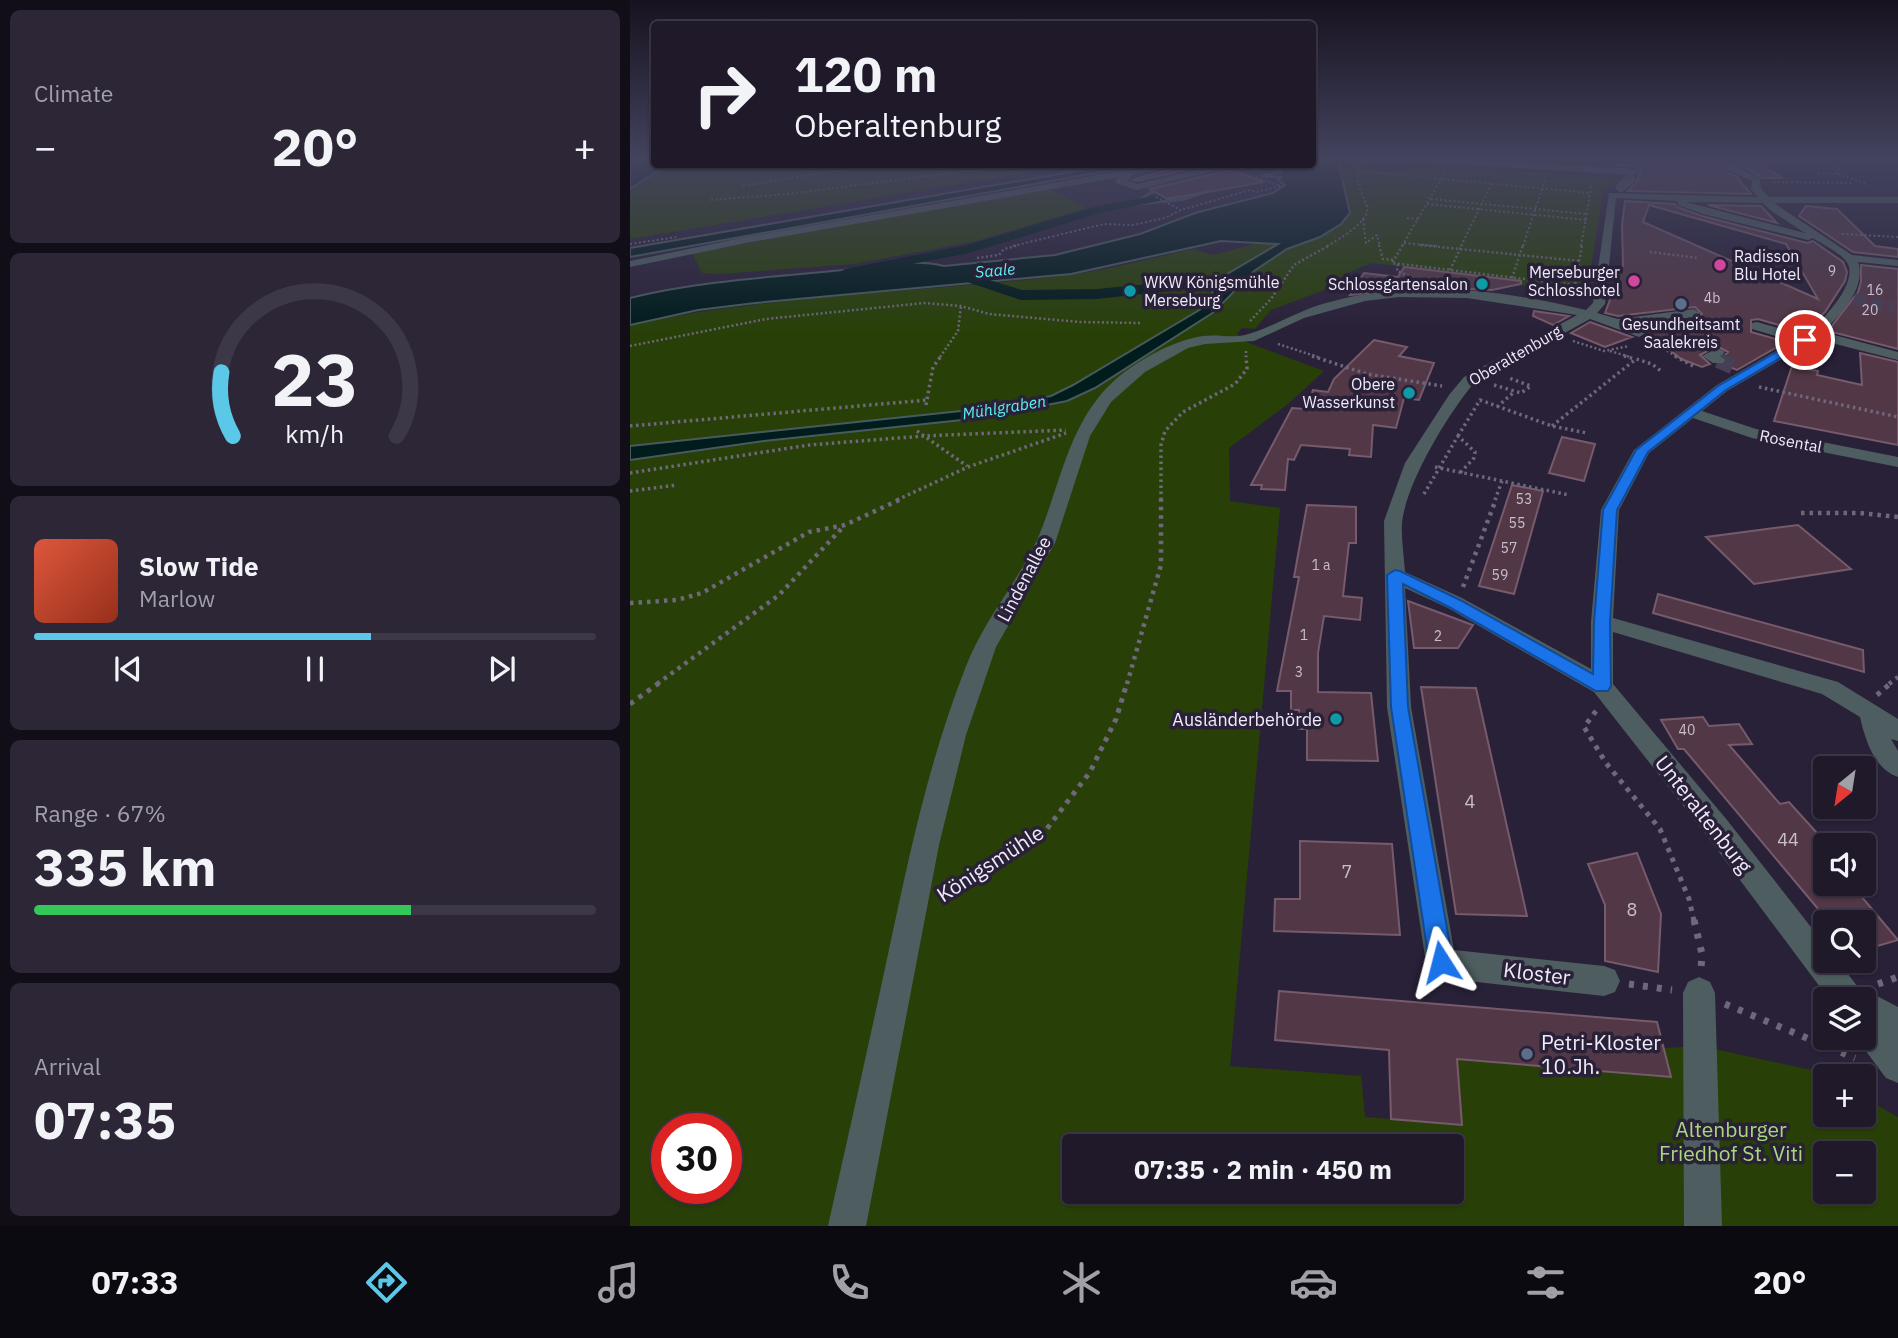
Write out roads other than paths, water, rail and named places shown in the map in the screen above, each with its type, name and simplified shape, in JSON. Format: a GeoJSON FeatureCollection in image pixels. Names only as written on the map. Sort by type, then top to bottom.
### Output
{"type":"FeatureCollection","features":[{"type":"Feature","properties":{"kind":"street"},"geometry":{"type":"LineString","coordinates":[[630,262],[879,216]]}},
{"type":"Feature","properties":{"kind":"street"},"geometry":{"type":"LineString","coordinates":[[1612,216],[1601,298],[1589,314],[1645,337]]}},
{"type":"Feature","properties":{"kind":"street"},"geometry":{"type":"LineString","coordinates":[[1733,216],[1823,241]]}},
{"type":"Feature","properties":{"kind":"street"},"geometry":{"type":"LineString","coordinates":[[1788,216],[1850,258],[1898,263]]}},
{"type":"Feature","properties":{"kind":"street"},"geometry":{"type":"LineString","coordinates":[[1609,696],[1602,622],[1610,510],[1642,450],[1739,375],[1810,337],[1850,298],[1856,277],[1850,258]]}},
{"type":"Feature","properties":{"kind":"street","name":"Lindenallee"},"geometry":{"type":"LineString","coordinates":[[847,1226],[929,819],[979,660],[1045,541],[1066,485],[1077,443],[1098,408],[1121,383],[1162,357],[1204,340],[1246,342],[1302,313],[1326,305],[1420,291],[1514,300],[1589,314]]}},
{"type":"Feature","properties":{"kind":"street"},"geometry":{"type":"LineString","coordinates":[[1618,324],[1694,313]]}},
{"type":"Feature","properties":{"kind":"street","name":"Oberaltenburg"},"geometry":{"type":"LineString","coordinates":[[1395,575],[1393,521],[1413,463],[1460,389],[1469,380],[1550,333],[1589,314]]}},
{"type":"Feature","properties":{"kind":"street"},"geometry":{"type":"LineString","coordinates":[[1757,326],[1898,356]]}},
{"type":"Feature","properties":{"kind":"street","name":"Rosental"},"geometry":{"type":"LineString","coordinates":[[1691,412],[1752,433],[1895,462],[1898,484]]}},
{"type":"Feature","properties":{"kind":"street"},"geometry":{"type":"LineString","coordinates":[[1395,575],[1455,603],[1609,696]]}},
{"type":"Feature","properties":{"kind":"street","name":"Kloster"},"geometry":{"type":"LineString","coordinates":[[1395,575],[1399,707],[1441,962],[1604,981]]}},
{"type":"Feature","properties":{"kind":"street"},"geometry":{"type":"LineString","coordinates":[[1602,622],[1830,688],[1871,712],[1898,732]]}},
{"type":"Feature","properties":{"kind":"street","name":"Unteraltenburg"},"geometry":{"type":"LineString","coordinates":[[1609,696],[1842,987]]}},
{"type":"Feature","properties":{"kind":"street"},"geometry":{"type":"LineString","coordinates":[[1871,712],[1876,734],[1886,757],[1898,767]]}},
{"type":"Feature","properties":{"kind":"street"},"geometry":{"type":"LineString","coordinates":[[1699,993],[1703,1226]]}},
{"type":"Feature","properties":{"kind":"street"},"geometry":{"type":"LineString","coordinates":[[1876,1013],[1898,1025]]}},
{"type":"Feature","properties":{"kind":"street"},"geometry":{"type":"LineString","coordinates":[[1876,1037],[1898,1066]]}},
{"type":"Feature","properties":{"kind":"water"},"geometry":{"type":"Polygon","coordinates":[[[814,216],[856,216],[630,257],[630,248],[814,216]]]}},
{"type":"Feature","properties":{"kind":"water"},"geometry":{"type":"Polygon","coordinates":[[[1187,216],[1347,216],[1341,224],[1320,237],[1287,249],[1254,271],[1214,312],[1095,388],[1067,401],[981,418],[764,441],[630,460],[630,446],[980,409],[1051,396],[1201,309],[1209,302],[1217,280],[1278,244],[1221,241],[1071,274],[755,303],[698,310],[630,325],[630,298],[763,277],[894,264],[944,266],[1055,255],[1140,234],[1187,216]]]}},
{"type":"Feature","properties":{"kind":"waterway"},"geometry":{"type":"LineString","coordinates":[[845,273],[969,249],[1077,216]]}},
{"type":"Feature","properties":{"kind":"waterway","name":"Saale"},"geometry":{"type":"LineString","coordinates":[[957,274],[1021,295],[1097,294],[1232,280]]}},
{"type":"Feature","properties":{"kind":"tunnel"},"geometry":{"type":"LineString","coordinates":[[1854,299],[1895,308]]}},
{"type":"Feature","properties":{"kind":"tunnel"},"geometry":{"type":"LineString","coordinates":[[1718,360],[1739,369]]}},
{"type":"Feature","properties":{"kind":"place","name":"Radisson Blu Hotel"},"geometry":{"type":"Point","coordinates":[1720,265]}},
{"type":"Feature","properties":{"kind":"place","name":"Merseburger Schlosshotel"},"geometry":{"type":"Point","coordinates":[1634,281]}},
{"type":"Feature","properties":{"kind":"place","name":"Schlossgartensalon"},"geometry":{"type":"Point","coordinates":[1482,284]}},
{"type":"Feature","properties":{"kind":"place","name":"WKW Königsmühle Merseburg"},"geometry":{"type":"Point","coordinates":[1130,291]}},
{"type":"Feature","properties":{"kind":"place","name":"Gesundheitsamt Saalekreis"},"geometry":{"type":"Point","coordinates":[1681,304]}},
{"type":"Feature","properties":{"kind":"place","name":"Obere Wasserkunst"},"geometry":{"type":"Point","coordinates":[1409,393]}},
{"type":"Feature","properties":{"kind":"place","name":"Ausländerbehörde"},"geometry":{"type":"Point","coordinates":[1336,719]}},
{"type":"Feature","properties":{"kind":"place","name":"Petri-Kloster 10.Jh."},"geometry":{"type":"Point","coordinates":[1527,1054]}},
{"type":"Feature","properties":{"kind":"water label","name":"Mühlgraben"},"geometry":{"type":"Point","coordinates":[1004,407]}},
{"type":"Feature","properties":{"kind":"park label","name":"Altenburger Friedhof St. Viti"},"geometry":{"type":"Point","coordinates":[1731,1141]}}]}
